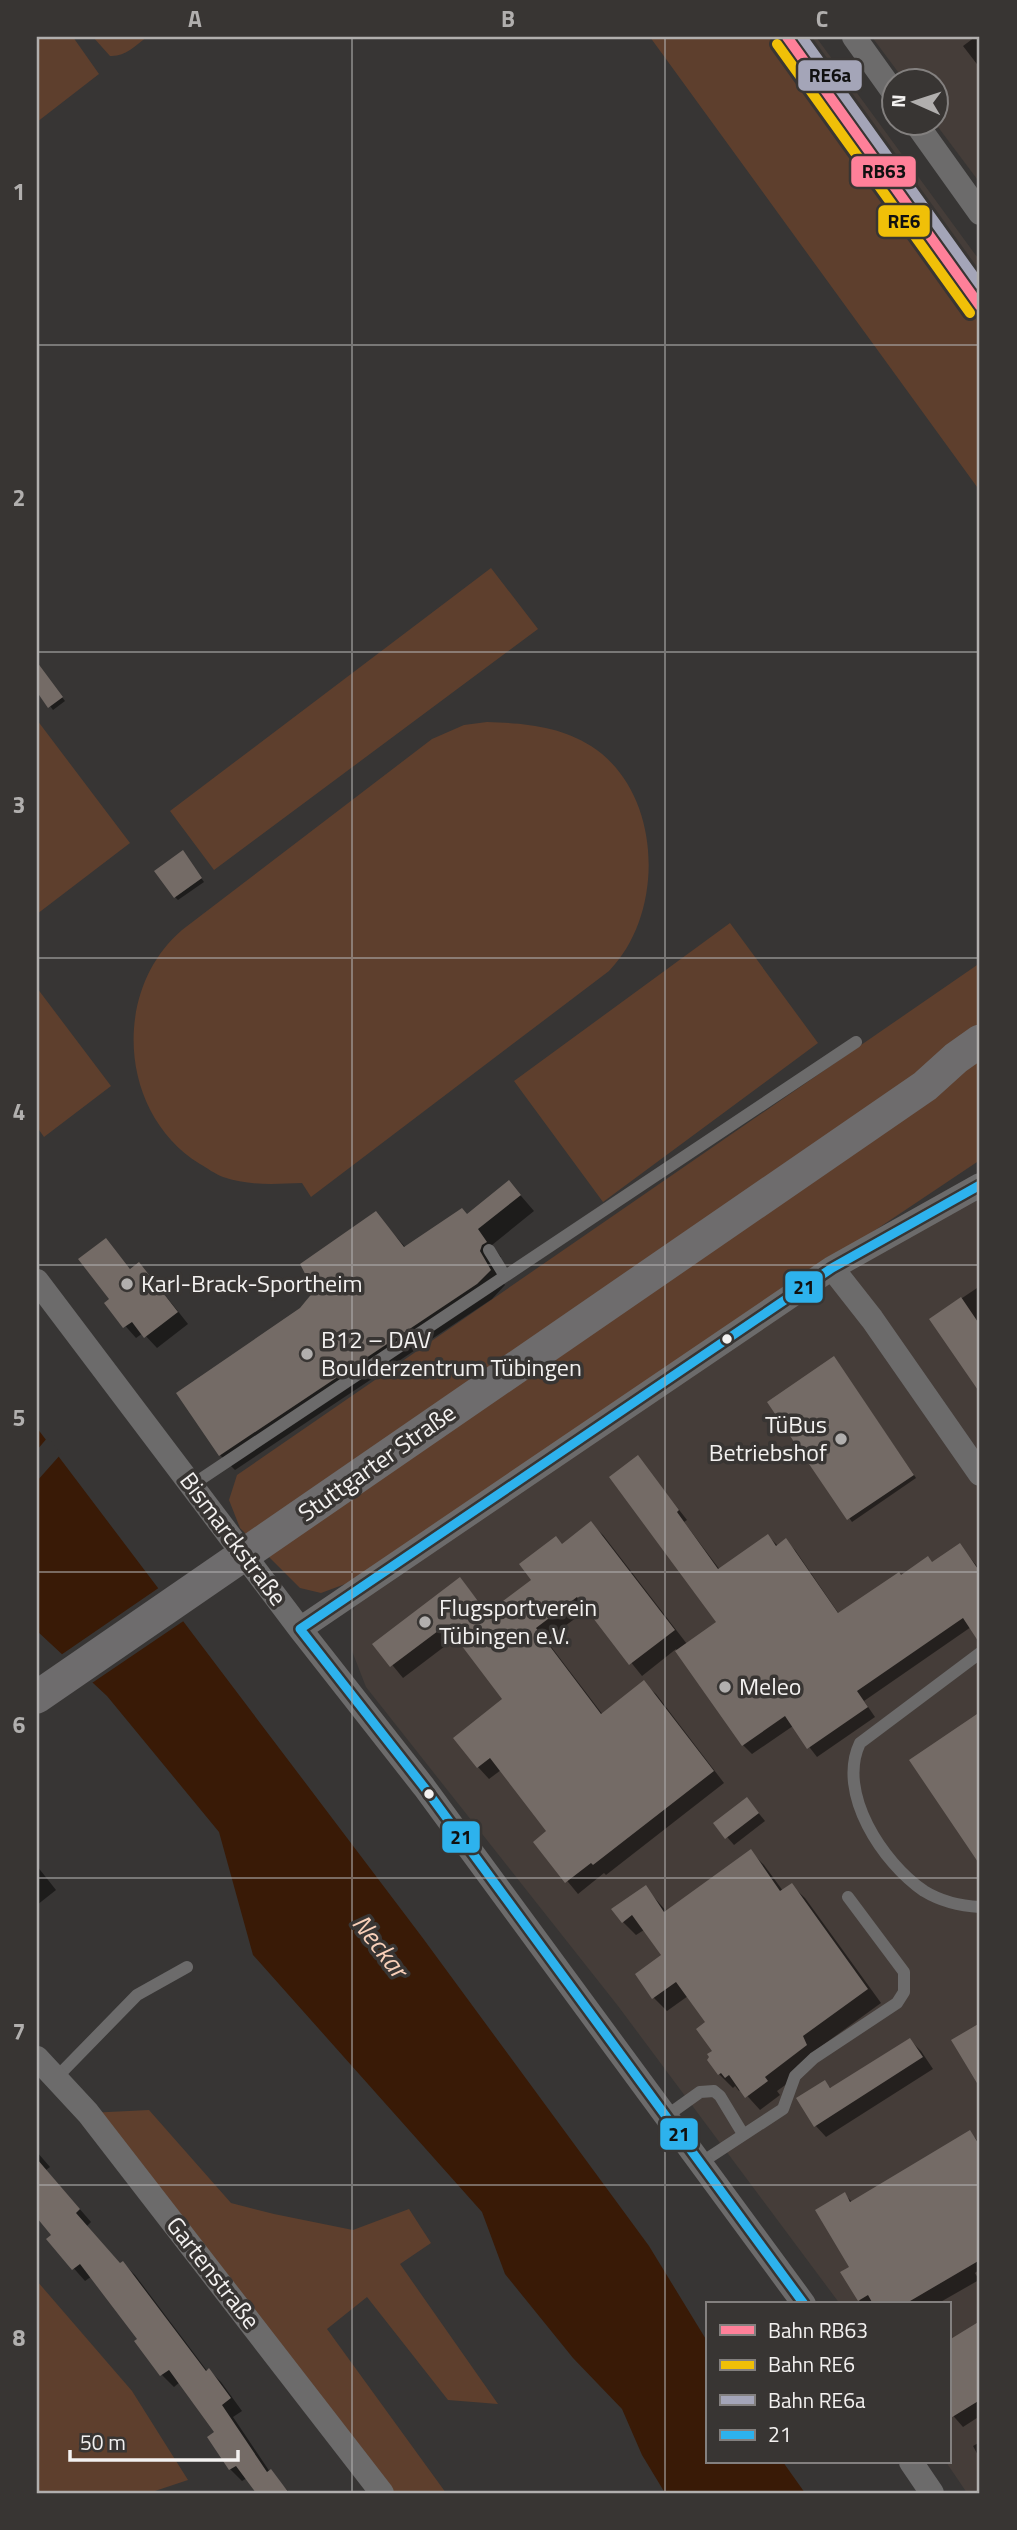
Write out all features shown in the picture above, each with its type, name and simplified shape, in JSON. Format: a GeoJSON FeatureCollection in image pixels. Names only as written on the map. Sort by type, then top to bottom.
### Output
{"type":"FeatureCollection","features":[{"type":"Feature","properties":{"kind":"main road","name":"Stuttgarter Straße"},"geometry":{"type":"LineString","coordinates":[[37,1697],[925,1086],[980,1041]]}},
{"type":"Feature","properties":{"kind":"main road","name":"Stuttgarter Straße"},"geometry":{"type":"LineString","coordinates":[[925,1086],[980,1063]]}},
{"type":"Feature","properties":{"kind":"street"},"geometry":{"type":"LineString","coordinates":[[854,37],[880,73]]}},
{"type":"Feature","properties":{"kind":"street"},"geometry":{"type":"LineString","coordinates":[[925,136],[980,213]]}},
{"type":"Feature","properties":{"kind":"street"},"geometry":{"type":"LineString","coordinates":[[300,1629],[832,1268],[980,1185]]}},
{"type":"Feature","properties":{"kind":"street"},"geometry":{"type":"LineString","coordinates":[[832,1268],[872,1319],[980,1474]]}},
{"type":"Feature","properties":{"kind":"street","name":"Bismarckstraße"},"geometry":{"type":"LineString","coordinates":[[37,1281],[300,1629],[424,1787],[802,2302]]}},
{"type":"Feature","properties":{"kind":"street","name":"Gartenstraße"},"geometry":{"type":"LineString","coordinates":[[37,2058],[88,2113],[142,2181],[382,2493]]}},
{"type":"Feature","properties":{"kind":"street"},"geometry":{"type":"LineString","coordinates":[[912,2464],[932,2493]]}},
{"type":"Feature","properties":{"kind":"lane"},"geometry":{"type":"LineString","coordinates":[[192,1485],[856,1042]]}},
{"type":"Feature","properties":{"kind":"lane"},"geometry":{"type":"LineString","coordinates":[[489,1250],[505,1276]]}},
{"type":"Feature","properties":{"kind":"lane"},"geometry":{"type":"LineString","coordinates":[[980,1653],[860,1743],[854,1756],[853,1770],[862,1814],[893,1864],[925,1891],[956,1906],[980,1907]]}},
{"type":"Feature","properties":{"kind":"lane"},"geometry":{"type":"LineString","coordinates":[[699,2164],[783,2109],[795,2076],[814,2058],[897,2003],[904,1992],[904,1972],[848,1897]]}},
{"type":"Feature","properties":{"kind":"lane"},"geometry":{"type":"LineString","coordinates":[[56,2078],[137,1995],[187,1967]]}},
{"type":"Feature","properties":{"kind":"lane"},"geometry":{"type":"LineString","coordinates":[[665,2117],[700,2092],[714,2091],[743,2134]]}},
{"type":"Feature","properties":{"kind":"shaded area"},"geometry":{"type":"Polygon","coordinates":[[[37,37],[73,37],[99,74],[37,122],[37,37]]]}},
{"type":"Feature","properties":{"kind":"shaded area"},"geometry":{"type":"Polygon","coordinates":[[[93,37],[147,37],[125,53],[110,56],[93,37]]]}},
{"type":"Feature","properties":{"kind":"shaded area"},"geometry":{"type":"Polygon","coordinates":[[[650,37],[776,37],[980,325],[980,491],[650,37]]]}},
{"type":"Feature","properties":{"kind":"shaded area"},"geometry":{"type":"Polygon","coordinates":[[[776,37],[816,37],[880,124],[880,136],[888,136],[980,261],[980,325],[776,37]]]}},
{"type":"Feature","properties":{"kind":"shaded area"},"geometry":{"type":"Polygon","coordinates":[[[872,37],[980,37],[980,183],[945,136],[950,136],[950,66],[894,66],[872,37]]]}},
{"type":"Feature","properties":{"kind":"shaded area"},"geometry":{"type":"Polygon","coordinates":[[[491,568],[538,629],[214,870],[170,811],[491,568]]]}},
{"type":"Feature","properties":{"kind":"shaded area"},"geometry":{"type":"Polygon","coordinates":[[[37,720],[130,843],[37,914],[37,720]]]}},
{"type":"Feature","properties":{"kind":"shaded area"},"geometry":{"type":"Polygon","coordinates":[[[487,722],[541,727],[579,739],[615,766],[632,792],[643,822],[648,854],[647,886],[640,918],[628,947],[609,971],[311,1197],[302,1183],[243,1182],[220,1176],[200,1164],[173,1142],[153,1115],[140,1084],[134,1051],[135,1018],[143,985],[159,956],[182,930],[432,739],[464,725],[487,722]]]}},
{"type":"Feature","properties":{"kind":"shaded area"},"geometry":{"type":"Polygon","coordinates":[[[730,923],[818,1043],[603,1202],[514,1081],[730,923]]]}},
{"type":"Feature","properties":{"kind":"shaded area"},"geometry":{"type":"Polygon","coordinates":[[[980,963],[980,1160],[348,1583],[321,1593],[300,1588],[240,1528],[229,1500],[237,1475],[980,963]]]}},
{"type":"Feature","properties":{"kind":"shaded area"},"geometry":{"type":"Polygon","coordinates":[[[37,988],[111,1086],[44,1137],[37,1127],[37,988]]]}},
{"type":"Feature","properties":{"kind":"shaded area"},"geometry":{"type":"Polygon","coordinates":[[[980,1196],[980,2493],[967,2493],[947,2464],[950,2464],[950,2302],[839,2302],[618,2006],[366,1687],[352,1651],[352,1612],[362,1593],[868,1258],[980,1196]]]}},
{"type":"Feature","properties":{"kind":"shaded area"},"geometry":{"type":"Polygon","coordinates":[[[149,2110],[231,2203],[353,2230],[409,2209],[431,2243],[400,2264],[498,2404],[448,2400],[367,2297],[327,2329],[446,2493],[382,2493],[88,2113],[149,2110]]]}},
{"type":"Feature","properties":{"kind":"shaded area"},"geometry":{"type":"Polygon","coordinates":[[[37,2281],[132,2391],[188,2480],[149,2493],[37,2493],[37,2281]]]}},
{"type":"Feature","properties":{"kind":"water","name":"Neckar"},"geometry":{"type":"Polygon","coordinates":[[[37,1428],[422,1937],[649,2246],[706,2339],[706,2464],[784,2464],[805,2493],[665,2493],[642,2455],[622,2409],[573,2358],[505,2274],[482,2212],[253,1955],[219,1832],[107,1696],[37,1631],[37,1428]]]}},
{"type":"Feature","properties":{"kind":"pier"},"geometry":{"type":"Polygon","coordinates":[[[48,1437],[61,1454],[37,1481],[37,1450],[48,1437]]]}},
{"type":"Feature","properties":{"kind":"pier"},"geometry":{"type":"Polygon","coordinates":[[[160,1587],[185,1620],[89,1685],[58,1657],[160,1587]]]}},
{"type":"Feature","properties":{"kind":"building"},"geometry":{"type":"Polygon","coordinates":[[[37,662],[63,697],[48,708],[37,692],[37,662]]]}},
{"type":"Feature","properties":{"kind":"building"},"geometry":{"type":"Polygon","coordinates":[[[183,850],[202,878],[174,898],[154,871],[183,850]]]}},
{"type":"Feature","properties":{"kind":"building","name":"B12 – DAV Boulderzentrum Tübingen"},"geometry":{"type":"Polygon","coordinates":[[[509,1180],[521,1195],[478,1229],[487,1242],[482,1245],[480,1251],[491,1270],[477,1284],[219,1456],[176,1393],[300,1308],[314,1291],[300,1264],[376,1211],[404,1247],[462,1208],[467,1214],[509,1180]]]}},
{"type":"Feature","properties":{"kind":"building","name":"Karl-Brack-Sportheim"},"geometry":{"type":"Polygon","coordinates":[[[106,1238],[130,1269],[139,1262],[178,1312],[144,1338],[132,1322],[123,1328],[104,1303],[109,1299],[78,1259],[106,1238]]]}},
{"type":"Feature","properties":{"kind":"building"},"geometry":{"type":"Polygon","coordinates":[[[961,1297],[980,1325],[980,1393],[929,1319],[961,1297]]]}},
{"type":"Feature","properties":{"kind":"building","name":"TüBus Betriebshof"},"geometry":{"type":"Polygon","coordinates":[[[834,1356],[914,1475],[847,1520],[767,1402],[834,1356]]]}},
{"type":"Feature","properties":{"kind":"building"},"geometry":{"type":"Polygon","coordinates":[[[638,1455],[718,1569],[768,1534],[776,1546],[786,1538],[838,1613],[899,1572],[901,1575],[928,1556],[932,1562],[960,1543],[980,1572],[980,1644],[963,1618],[857,1691],[868,1707],[807,1749],[785,1716],[742,1746],[675,1651],[716,1622],[609,1477],[638,1455]]]}},
{"type":"Feature","properties":{"kind":"building"},"geometry":{"type":"Polygon","coordinates":[[[591,1521],[675,1630],[629,1665],[577,1597],[536,1628],[601,1714],[644,1680],[714,1771],[593,1865],[591,1863],[565,1883],[533,1842],[546,1831],[490,1758],[477,1768],[453,1738],[502,1699],[446,1625],[390,1667],[372,1644],[460,1577],[487,1613],[531,1580],[519,1564],[556,1536],[562,1544],[591,1521]]]}},
{"type":"Feature","properties":{"kind":"building"},"geometry":{"type":"Polygon","coordinates":[[[980,1712],[980,1865],[909,1760],[980,1712]]]}},
{"type":"Feature","properties":{"kind":"building"},"geometry":{"type":"Polygon","coordinates":[[[747,1797],[759,1813],[725,1839],[713,1823],[747,1797]]]}},
{"type":"Feature","properties":{"kind":"building"},"geometry":{"type":"Polygon","coordinates":[[[751,1849],[780,1891],[792,1883],[868,1989],[803,2036],[807,2045],[765,2077],[768,2081],[745,2098],[729,2075],[725,2078],[721,2073],[718,2075],[707,2060],[707,2054],[712,2051],[696,2029],[705,2022],[676,1982],[652,1999],[635,1974],[661,1955],[632,1915],[622,1923],[611,1909],[646,1885],[664,1912],[751,1849]]]}},
{"type":"Feature","properties":{"kind":"building"},"geometry":{"type":"Polygon","coordinates":[[[980,2023],[980,2088],[951,2040],[980,2023]]]}},
{"type":"Feature","properties":{"kind":"building"},"geometry":{"type":"Polygon","coordinates":[[[910,2038],[923,2057],[814,2127],[796,2098],[825,2080],[830,2088],[910,2038]]]}},
{"type":"Feature","properties":{"kind":"building"},"geometry":{"type":"Polygon","coordinates":[[[970,2130],[980,2146],[980,2260],[908,2302],[872,2302],[868,2295],[858,2301],[840,2272],[849,2267],[815,2210],[845,2192],[850,2202],[970,2130]]]}},
{"type":"Feature","properties":{"kind":"building"},"geometry":{"type":"Polygon","coordinates":[[[37,2159],[80,2209],[76,2213],[120,2263],[123,2261],[206,2371],[209,2368],[231,2398],[222,2405],[267,2472],[271,2469],[289,2493],[256,2493],[236,2466],[229,2470],[207,2437],[214,2432],[169,2370],[160,2376],[134,2341],[137,2339],[80,2264],[72,2270],[46,2239],[51,2235],[37,2218],[37,2159]]]}},
{"type":"Feature","properties":{"kind":"building"},"geometry":{"type":"Polygon","coordinates":[[[980,2321],[980,2400],[950,2418],[950,2339],[980,2321]]]}},
{"type":"Feature","properties":{"kind":"rail line","name":"RB63"},"geometry":{"type":"LineString","coordinates":[[787,37],[980,306]]}},
{"type":"Feature","properties":{"kind":"rail line","name":"RE6a"},"geometry":{"type":"LineString","coordinates":[[802,37],[980,285]]}},
{"type":"Feature","properties":{"kind":"rail line","name":"RE6"},"geometry":{"type":"LineString","coordinates":[[777,44],[970,313]]}},
{"type":"Feature","properties":{"kind":"transit line","name":"21"},"geometry":{"type":"LineString","coordinates":[[300,1629],[832,1268],[980,1185]]}},
{"type":"Feature","properties":{"kind":"transit line","name":"21"},"geometry":{"type":"LineString","coordinates":[[300,1629],[424,1787],[803,2302]]}},
{"type":"Feature","properties":{"kind":"place","name":"Karl-Brack-Sportheim"},"geometry":{"type":"Point","coordinates":[127,1284]}},
{"type":"Feature","properties":{"kind":"place","name":"B12 – DAV Boulderzentrum Tübingen"},"geometry":{"type":"Point","coordinates":[307,1354]}},
{"type":"Feature","properties":{"kind":"place","name":"TüBus Betriebshof"},"geometry":{"type":"Point","coordinates":[841,1439]}},
{"type":"Feature","properties":{"kind":"place","name":"Flugsportverein Tübingen e.V."},"geometry":{"type":"Point","coordinates":[425,1622]}},
{"type":"Feature","properties":{"kind":"place","name":"Meleo"},"geometry":{"type":"Point","coordinates":[725,1687]}}]}
